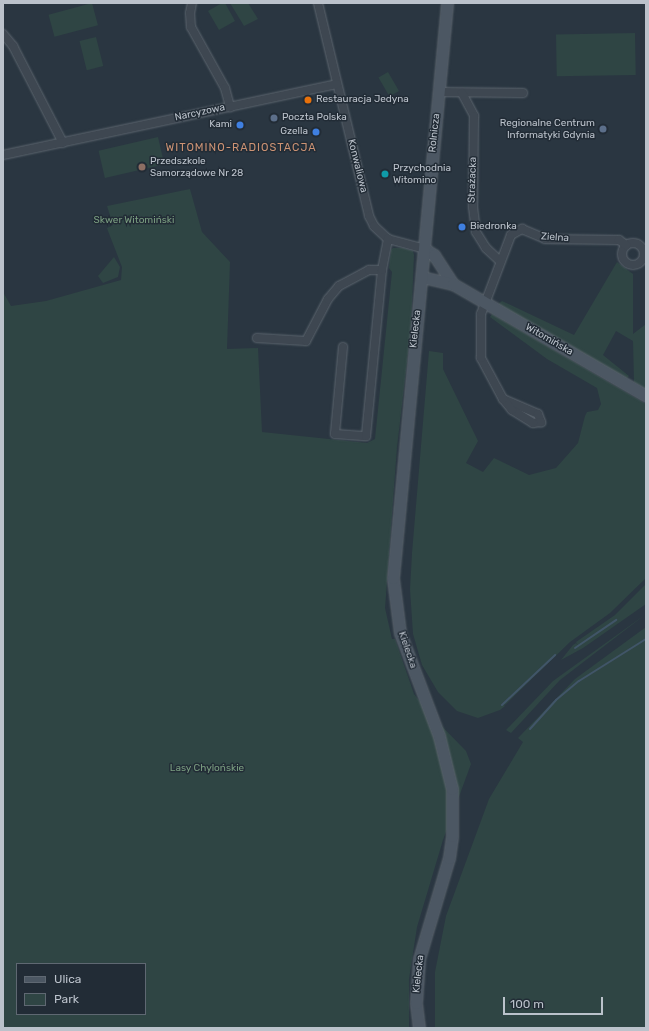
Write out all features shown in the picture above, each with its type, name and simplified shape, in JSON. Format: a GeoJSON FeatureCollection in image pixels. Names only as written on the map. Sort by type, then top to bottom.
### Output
{"type":"FeatureCollection","features":[{"type":"Feature","properties":{"kind":"main road","name":"Rolnicza"},"geometry":{"type":"LineString","coordinates":[[423,263],[447,3]]}},
{"type":"Feature","properties":{"kind":"main road","name":"Witomińska"},"geometry":{"type":"LineString","coordinates":[[425,249],[434,255],[453,284]]}},
{"type":"Feature","properties":{"kind":"main road","name":"Kielecka"},"geometry":{"type":"LineString","coordinates":[[419,1028],[416,1003],[419,959],[449,858],[453,818],[450,775],[444,752],[401,638],[394,591],[397,528],[423,263]]}},
{"type":"Feature","properties":{"kind":"main road","name":"Witomińska"},"geometry":{"type":"LineString","coordinates":[[422,278],[453,284],[485,304],[646,396]]}},
{"type":"Feature","properties":{"kind":"street"},"geometry":{"type":"LineString","coordinates":[[192,3],[190,13],[191,27],[225,88],[230,107]]}},
{"type":"Feature","properties":{"kind":"street","name":"Konwaliowa"},"geometry":{"type":"LineString","coordinates":[[318,3],[369,216],[374,226],[388,239],[425,249]]}},
{"type":"Feature","properties":{"kind":"street"},"geometry":{"type":"LineString","coordinates":[[3,34],[13,46],[63,142]]}},
{"type":"Feature","properties":{"kind":"street","name":"Narcyzowa"},"geometry":{"type":"LineString","coordinates":[[3,155],[337,84]]}},
{"type":"Feature","properties":{"kind":"street"},"geometry":{"type":"LineString","coordinates":[[439,92],[523,93]]}},
{"type":"Feature","properties":{"kind":"street","name":"Strażacka"},"geometry":{"type":"LineString","coordinates":[[462,93],[474,116],[473,219],[476,232],[486,248],[500,261]]}},
{"type":"Feature","properties":{"kind":"street","name":"Zielna"},"geometry":{"type":"LineString","coordinates":[[503,399],[481,358],[481,314],[511,235],[522,229],[545,240],[619,240],[626,245]]}},
{"type":"Feature","properties":{"kind":"street"},"geometry":{"type":"LineString","coordinates":[[343,347],[335,434],[366,436],[382,270],[388,239]]}},
{"type":"Feature","properties":{"kind":"street"},"geometry":{"type":"LineString","coordinates":[[257,338],[306,341],[322,309],[339,286],[369,270],[382,270]]}},
{"type":"Feature","properties":{"kind":"green space"},"geometry":{"type":"Polygon","coordinates":[[[92,3],[98,25],[54,37],[49,15],[92,3]]]}},
{"type":"Feature","properties":{"kind":"green space"},"geometry":{"type":"Polygon","coordinates":[[[222,3],[225,3],[235,21],[219,30],[208,11],[222,3]]]}},
{"type":"Feature","properties":{"kind":"green space"},"geometry":{"type":"Polygon","coordinates":[[[230,3],[248,3],[258,19],[244,26],[230,3]]]}},
{"type":"Feature","properties":{"kind":"green space"},"geometry":{"type":"Polygon","coordinates":[[[635,33],[636,75],[557,76],[556,34],[635,33]]]}},
{"type":"Feature","properties":{"kind":"green space"},"geometry":{"type":"Polygon","coordinates":[[[96,37],[103,66],[87,70],[80,41],[96,37]]]}},
{"type":"Feature","properties":{"kind":"green space"},"geometry":{"type":"Polygon","coordinates":[[[388,72],[399,91],[389,97],[378,78],[388,72]]]}},
{"type":"Feature","properties":{"kind":"green space"},"geometry":{"type":"Polygon","coordinates":[[[158,137],[164,164],[105,178],[99,151],[158,137]]]}},
{"type":"Feature","properties":{"kind":"green space","name":"Lasy Chylońskie"},"geometry":{"type":"Polygon","coordinates":[[[190,189],[202,232],[230,262],[227,349],[258,348],[262,432],[367,443],[375,439],[392,272],[389,268],[391,250],[393,248],[403,248],[413,251],[411,328],[397,447],[385,608],[392,639],[395,639],[414,694],[429,713],[466,751],[471,764],[443,840],[417,927],[409,979],[409,1028],[3,1028],[3,292],[11,306],[46,301],[121,280],[122,267],[107,228],[113,225],[107,206],[190,189]]]}},
{"type":"Feature","properties":{"kind":"green space"},"geometry":{"type":"Polygon","coordinates":[[[114,257],[120,267],[118,277],[103,283],[98,276],[114,257]]]}},
{"type":"Feature","properties":{"kind":"green space"},"geometry":{"type":"Polygon","coordinates":[[[617,262],[633,274],[633,334],[646,324],[646,390],[634,382],[633,341],[616,331],[603,355],[629,376],[626,379],[497,305],[502,301],[574,335],[617,262]]]}},
{"type":"Feature","properties":{"kind":"green space"},"geometry":{"type":"Polygon","coordinates":[[[492,314],[646,404],[646,578],[610,613],[570,642],[505,705],[503,704],[505,706],[500,710],[478,718],[457,711],[438,692],[422,665],[413,634],[410,589],[412,553],[429,351],[443,353],[443,369],[478,441],[466,463],[483,472],[494,458],[529,475],[556,468],[578,443],[587,412],[598,410],[601,404],[597,388],[547,359],[490,317],[492,314]]]}},
{"type":"Feature","properties":{"kind":"green space"},"geometry":{"type":"Polygon","coordinates":[[[646,584],[646,604],[583,648],[561,660],[573,645],[576,643],[578,646],[576,642],[615,615],[646,584]]]}},
{"type":"Feature","properties":{"kind":"green space"},"geometry":{"type":"Polygon","coordinates":[[[646,614],[560,680],[511,733],[506,730],[553,681],[646,614]]]}},
{"type":"Feature","properties":{"kind":"green space"},"geometry":{"type":"Polygon","coordinates":[[[646,627],[646,1028],[435,1028],[435,972],[446,916],[489,799],[523,742],[518,738],[575,679],[646,627]]]}},
{"type":"Feature","properties":{"kind":"waterway"},"geometry":{"type":"LineString","coordinates":[[575,648],[616,620]]}},
{"type":"Feature","properties":{"kind":"waterway"},"geometry":{"type":"LineString","coordinates":[[530,729],[556,700],[579,681],[646,639]]}},
{"type":"Feature","properties":{"kind":"waterway"},"geometry":{"type":"LineString","coordinates":[[502,705],[555,655]]}},
{"type":"Feature","properties":{"kind":"place","name":"Restauracja Jedyna"},"geometry":{"type":"Point","coordinates":[308,100]}},
{"type":"Feature","properties":{"kind":"place","name":"Poczta Polska"},"geometry":{"type":"Point","coordinates":[274,118]}},
{"type":"Feature","properties":{"kind":"place","name":"Kami"},"geometry":{"type":"Point","coordinates":[240,125]}},
{"type":"Feature","properties":{"kind":"place","name":"Regionalne Centrum Informatyki Gdynia"},"geometry":{"type":"Point","coordinates":[603,129]}},
{"type":"Feature","properties":{"kind":"place","name":"Gzella"},"geometry":{"type":"Point","coordinates":[316,132]}},
{"type":"Feature","properties":{"kind":"place","name":"Przedszkole Samorządowe Nr 28"},"geometry":{"type":"Point","coordinates":[142,167]}},
{"type":"Feature","properties":{"kind":"place","name":"Przychodnia Witomino"},"geometry":{"type":"Point","coordinates":[385,174]}},
{"type":"Feature","properties":{"kind":"place","name":"Biedronka"},"geometry":{"type":"Point","coordinates":[462,227]}},
{"type":"Feature","properties":{"kind":"district","name":"WITOMINO-RADIOSTACJA"},"geometry":{"type":"Point","coordinates":[241,148]}},
{"type":"Feature","properties":{"kind":"park label","name":"Skwer Witomiński"},"geometry":{"type":"Point","coordinates":[134,221]}}]}
